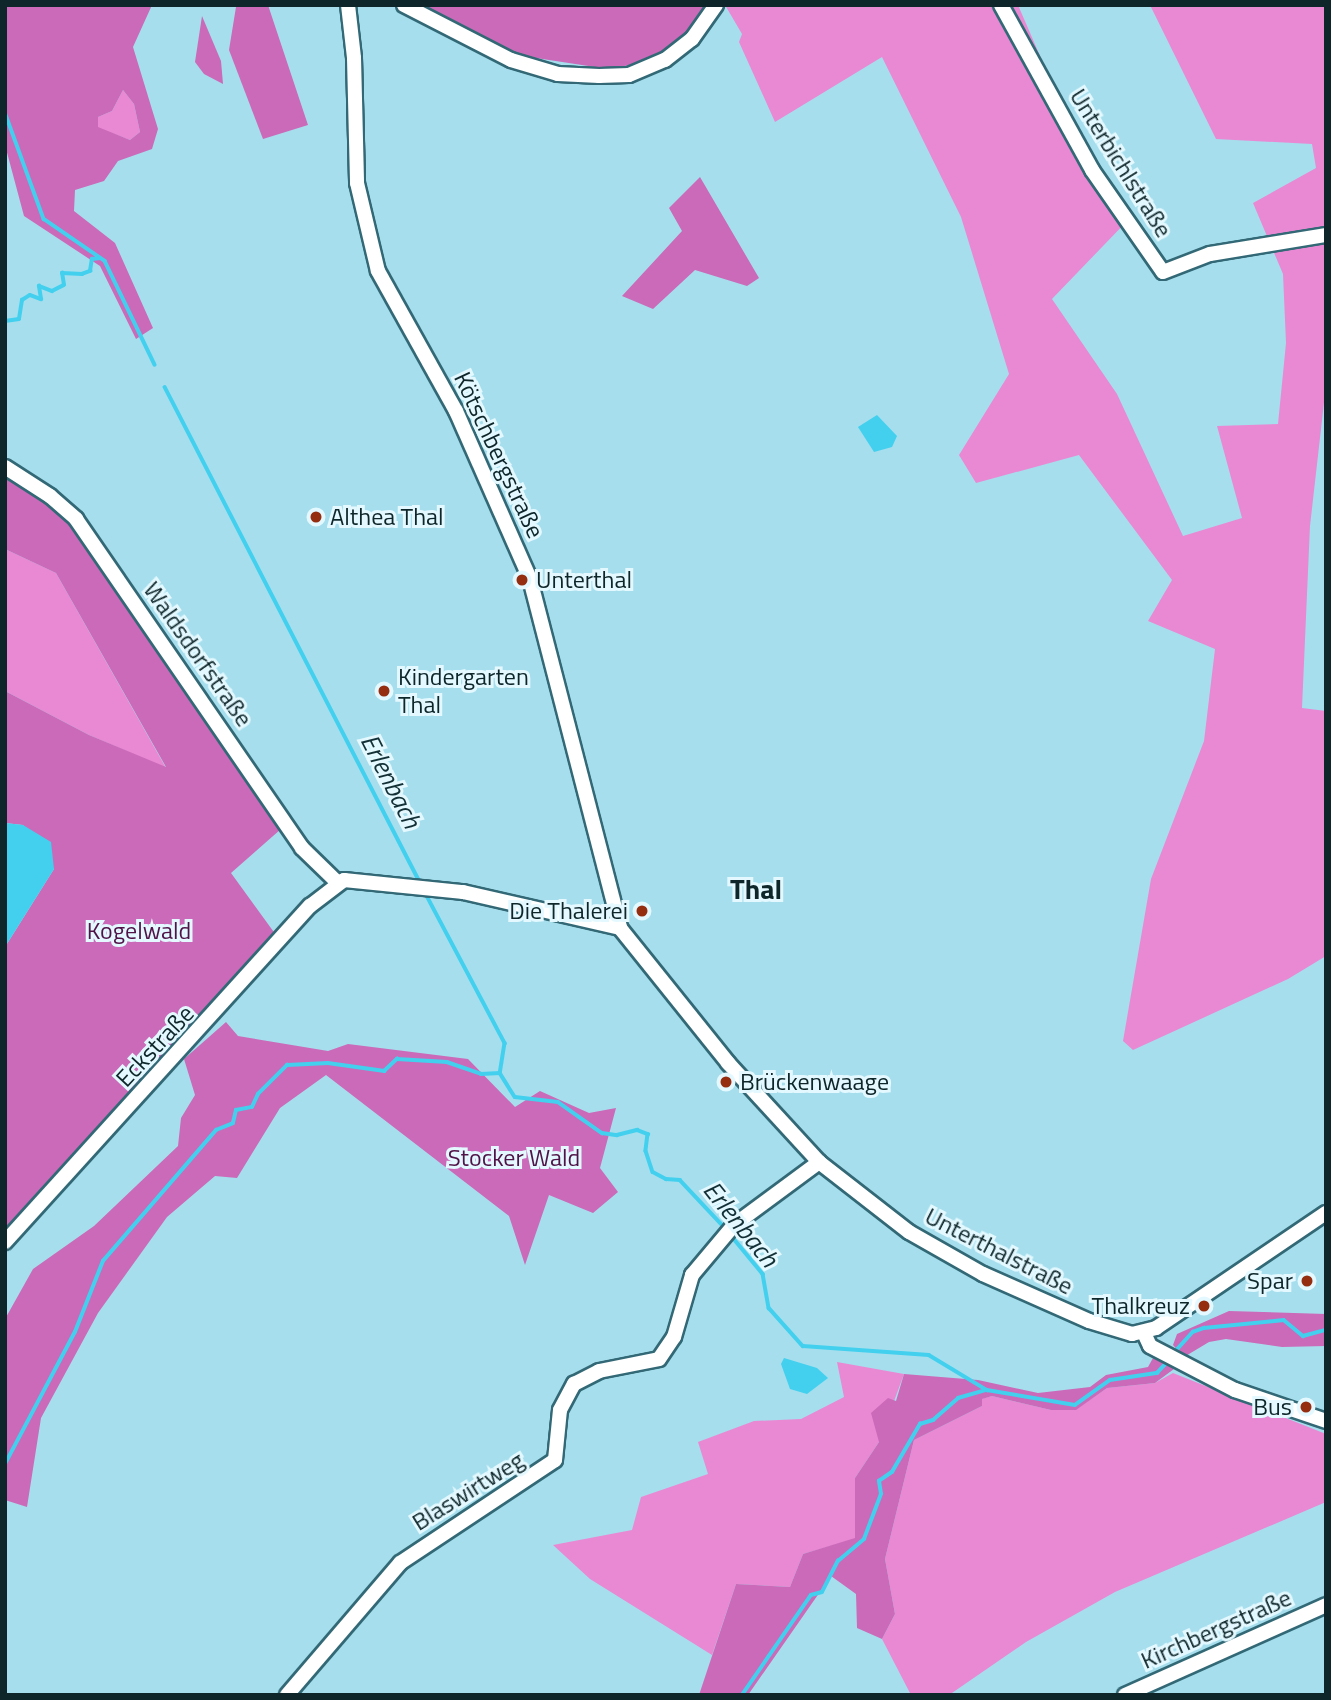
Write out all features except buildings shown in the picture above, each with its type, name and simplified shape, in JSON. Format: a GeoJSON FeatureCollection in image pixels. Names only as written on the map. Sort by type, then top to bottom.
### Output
{"type":"FeatureCollection","features":[{"type":"Feature","properties":{"kind":"street","name":"Kötschbergstraße"},"geometry":{"type":"LineString","coordinates":[[348,5],[354,58],[357,183],[378,271],[456,411],[530,579],[620,928]]}},
{"type":"Feature","properties":{"kind":"street"},"geometry":{"type":"LineString","coordinates":[[404,5],[511,60],[558,74],[599,76],[629,75],[665,60],[692,39],[716,5]]}},
{"type":"Feature","properties":{"kind":"street","name":"Unterbichlstraße"},"geometry":{"type":"LineString","coordinates":[[1001,5],[1092,170],[1163,272],[1210,254],[1326,235]]}},
{"type":"Feature","properties":{"kind":"street","name":"Waldsdorfstraße"},"geometry":{"type":"LineString","coordinates":[[5,467],[50,496],[76,519],[302,848],[337,882]]}},
{"type":"Feature","properties":{"kind":"street"},"geometry":{"type":"LineString","coordinates":[[337,882],[431,887],[620,928]]}},
{"type":"Feature","properties":{"kind":"street","name":"Eckstraße"},"geometry":{"type":"LineString","coordinates":[[5,1242],[310,906],[337,882]]}},
{"type":"Feature","properties":{"kind":"street","name":"Unterthalstraße"},"geometry":{"type":"LineString","coordinates":[[620,928],[728,1063],[819,1162],[909,1232],[983,1273],[1089,1321],[1144,1333]]}},
{"type":"Feature","properties":{"kind":"street","name":"Blaswirtweg"},"geometry":{"type":"LineString","coordinates":[[287,1695],[400,1563],[555,1460],[560,1410],[574,1384],[599,1371],[659,1359],[674,1337],[692,1275],[722,1238],[819,1162]]}},
{"type":"Feature","properties":{"kind":"street"},"geometry":{"type":"LineString","coordinates":[[1326,1213],[1144,1333],[1146,1342],[1162,1353],[1244,1394],[1326,1420]]}},
{"type":"Feature","properties":{"kind":"street","name":"Kirchbergstraße"},"geometry":{"type":"LineString","coordinates":[[1125,1695],[1326,1605]]}},
{"type":"Feature","properties":{"kind":"shaded area"},"geometry":{"type":"Polygon","coordinates":[[[725,5],[1018,5],[1053,86],[1130,218],[1052,299],[1117,394],[1183,536],[1242,518],[1217,426],[1278,424],[1286,343],[1283,274],[1253,203],[1316,168],[1312,144],[1216,139],[1150,5],[1326,5],[1326,385],[1310,526],[1302,708],[1326,711],[1326,956],[1288,979],[1133,1050],[1123,1041],[1151,879],[1204,741],[1215,649],[1148,621],[1172,580],[1079,455],[976,483],[959,455],[1009,374],[961,217],[882,57],[775,122],[739,42],[742,34],[725,5]]]}},
{"type":"Feature","properties":{"kind":"shaded area"},"geometry":{"type":"Polygon","coordinates":[[[123,90],[134,104],[140,132],[130,140],[98,128],[98,117],[112,111],[123,90]]]}},
{"type":"Feature","properties":{"kind":"shaded area"},"geometry":{"type":"Polygon","coordinates":[[[5,549],[56,573],[166,768],[89,735],[5,691],[5,549]]]}},
{"type":"Feature","properties":{"kind":"shaded area"},"geometry":{"type":"Polygon","coordinates":[[[837,1362],[904,1374],[879,1442],[855,1478],[855,1539],[803,1554],[790,1587],[736,1584],[712,1655],[590,1579],[553,1545],[632,1530],[641,1497],[708,1474],[698,1442],[754,1421],[801,1419],[844,1397],[837,1362]]]}},
{"type":"Feature","properties":{"kind":"shaded area"},"geometry":{"type":"Polygon","coordinates":[[[1173,1373],[1326,1434],[1326,1502],[1115,1592],[1026,1642],[949,1695],[911,1695],[882,1639],[895,1614],[885,1559],[914,1440],[982,1406],[981,1399],[992,1396],[1051,1410],[1075,1410],[1107,1388],[1155,1383],[1173,1373]]]}},
{"type":"Feature","properties":{"kind":"green space"},"geometry":{"type":"Polygon","coordinates":[[[5,5],[152,5],[133,47],[158,129],[152,149],[118,161],[104,181],[75,190],[74,211],[115,243],[153,328],[136,339],[100,266],[24,216],[5,145],[5,5]],[[123,90],[112,111],[98,117],[98,127],[130,140],[140,132],[134,104],[123,90]]]}},
{"type":"Feature","properties":{"kind":"green space"},"geometry":{"type":"Polygon","coordinates":[[[268,5],[308,125],[263,139],[229,50],[236,7],[268,5]]]}},
{"type":"Feature","properties":{"kind":"green space"},"geometry":{"type":"Polygon","coordinates":[[[417,5],[708,5],[688,33],[668,50],[641,63],[608,69],[523,56],[417,5]]]}},
{"type":"Feature","properties":{"kind":"green space"},"geometry":{"type":"Polygon","coordinates":[[[202,16],[221,61],[223,84],[204,74],[195,62],[202,16]]]}},
{"type":"Feature","properties":{"kind":"green space"},"geometry":{"type":"Polygon","coordinates":[[[700,177],[759,278],[747,286],[695,270],[653,309],[622,296],[682,231],[669,208],[700,177]]]}},
{"type":"Feature","properties":{"kind":"green space","name":"Kogelwald"},"geometry":{"type":"Polygon","coordinates":[[[5,473],[48,499],[71,523],[281,829],[231,873],[276,935],[5,1233],[5,947],[54,869],[23,825],[5,823],[5,691],[89,735],[166,767],[56,573],[5,549],[5,473]]]}},
{"type":"Feature","properties":{"kind":"green space","name":"Stocker Wald"},"geometry":{"type":"Polygon","coordinates":[[[226,1022],[238,1036],[328,1051],[348,1044],[468,1059],[515,1107],[540,1091],[589,1113],[616,1108],[600,1168],[618,1192],[593,1213],[549,1195],[525,1265],[509,1216],[326,1075],[280,1108],[237,1178],[215,1176],[167,1217],[98,1313],[41,1418],[27,1507],[5,1500],[5,1319],[33,1269],[94,1226],[178,1146],[181,1118],[195,1095],[184,1059],[226,1022]]]}},
{"type":"Feature","properties":{"kind":"green space"},"geometry":{"type":"Polygon","coordinates":[[[1229,1311],[1326,1314],[1326,1346],[1282,1347],[1226,1339],[1209,1342],[1184,1357],[1173,1345],[1177,1334],[1229,1311]]]}},
{"type":"Feature","properties":{"kind":"green space"},"geometry":{"type":"Polygon","coordinates":[[[1153,1358],[1178,1366],[1155,1383],[1107,1388],[1076,1410],[1051,1410],[992,1396],[982,1399],[982,1406],[914,1440],[885,1559],[895,1614],[882,1639],[857,1628],[856,1594],[831,1576],[748,1695],[699,1695],[736,1584],[790,1587],[803,1554],[855,1538],[855,1478],[879,1442],[871,1413],[888,1398],[896,1401],[904,1374],[978,1380],[1038,1393],[1090,1387],[1106,1375],[1148,1367],[1153,1358]]]}},
{"type":"Feature","properties":{"kind":"water"},"geometry":{"type":"Polygon","coordinates":[[[877,415],[897,436],[892,447],[874,452],[858,427],[877,415]]]}},
{"type":"Feature","properties":{"kind":"water"},"geometry":{"type":"Polygon","coordinates":[[[5,823],[23,825],[51,842],[54,869],[5,947],[5,823]]]}},
{"type":"Feature","properties":{"kind":"water"},"geometry":{"type":"Polygon","coordinates":[[[784,1358],[817,1368],[828,1378],[807,1394],[790,1389],[781,1364],[784,1358]]]}},
{"type":"Feature","properties":{"kind":"waterway","name":"Erlenbach"},"geometry":{"type":"LineString","coordinates":[[5,112],[44,219],[105,261],[155,365]]}},
{"type":"Feature","properties":{"kind":"waterway"},"geometry":{"type":"LineString","coordinates":[[5,321],[19,319],[22,300],[30,295],[41,299],[39,286],[52,291],[64,285],[62,273],[82,274],[90,271],[92,259],[100,258]]}},
{"type":"Feature","properties":{"kind":"waterway","name":"Erlenbach"},"geometry":{"type":"LineString","coordinates":[[165,387],[421,884]]}},
{"type":"Feature","properties":{"kind":"waterway","name":"Erlenbach"},"geometry":{"type":"LineString","coordinates":[[426,894],[505,1043],[500,1073],[515,1097],[558,1102],[602,1133],[617,1135],[637,1130],[648,1134],[646,1151],[653,1172],[666,1179],[680,1180],[725,1228]]}},
{"type":"Feature","properties":{"kind":"waterway"},"geometry":{"type":"LineString","coordinates":[[5,1464],[75,1332],[103,1261],[216,1130],[233,1123],[236,1110],[252,1107],[258,1094],[287,1065],[328,1063],[384,1071],[397,1059],[447,1062],[481,1074],[500,1073]]}},
{"type":"Feature","properties":{"kind":"waterway","name":"Erlenbach"},"geometry":{"type":"LineString","coordinates":[[730,1234],[763,1274],[769,1308],[803,1346],[929,1355],[987,1390],[1075,1405],[1110,1380],[1157,1373],[1168,1361]]}},
{"type":"Feature","properties":{"kind":"waterway","name":"Erlenbach"},"geometry":{"type":"LineString","coordinates":[[1172,1355],[1193,1332],[1204,1328],[1284,1320],[1303,1336],[1326,1330]]}},
{"type":"Feature","properties":{"kind":"waterway"},"geometry":{"type":"LineString","coordinates":[[742,1695],[811,1595],[822,1592],[838,1561],[864,1539],[881,1494],[879,1481],[892,1472],[920,1424],[933,1420],[958,1398],[986,1390]]}},
{"type":"Feature","properties":{"kind":"place","name":"Althea Thal"},"geometry":{"type":"Point","coordinates":[316,517]}},
{"type":"Feature","properties":{"kind":"place","name":"Unterthal"},"geometry":{"type":"Point","coordinates":[522,580]}},
{"type":"Feature","properties":{"kind":"place","name":"Kindergarten Thal"},"geometry":{"type":"Point","coordinates":[384,691]}},
{"type":"Feature","properties":{"kind":"place","name":"Die Thalerei"},"geometry":{"type":"Point","coordinates":[642,911]}},
{"type":"Feature","properties":{"kind":"place","name":"Brückenwaage"},"geometry":{"type":"Point","coordinates":[726,1082]}},
{"type":"Feature","properties":{"kind":"place","name":"Spar"},"geometry":{"type":"Point","coordinates":[1307,1281]}},
{"type":"Feature","properties":{"kind":"place","name":"Thalkreuz"},"geometry":{"type":"Point","coordinates":[1204,1306]}},
{"type":"Feature","properties":{"kind":"place","name":"Bus"},"geometry":{"type":"Point","coordinates":[1306,1407]}},
{"type":"Feature","properties":{"kind":"district","name":"Thal"},"geometry":{"type":"Point","coordinates":[756,889]}}]}
